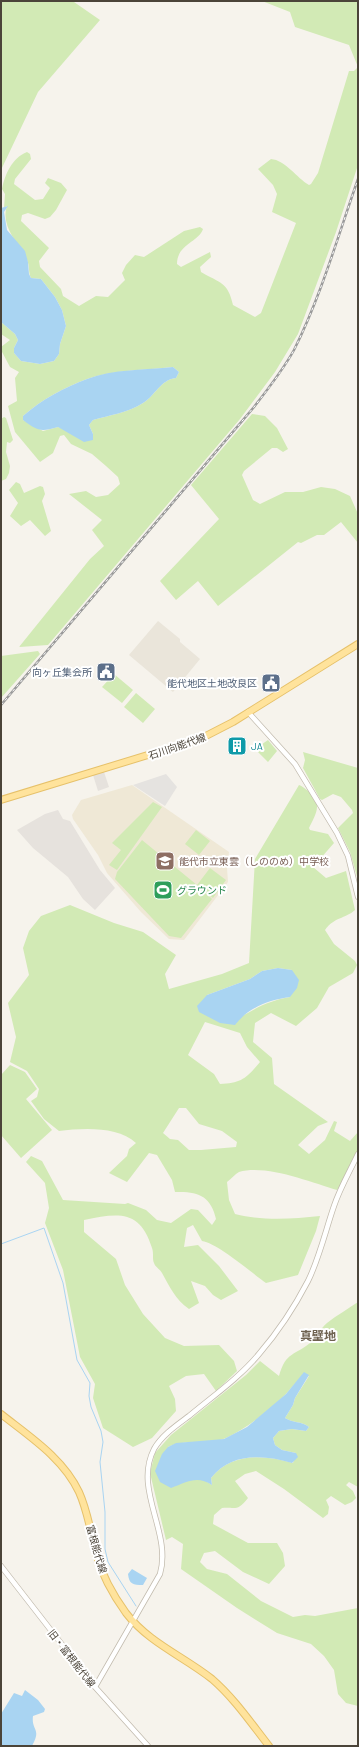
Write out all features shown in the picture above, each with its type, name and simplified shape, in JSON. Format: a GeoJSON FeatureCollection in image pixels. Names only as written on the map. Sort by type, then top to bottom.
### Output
{"type":"FeatureCollection","features":[{"type":"Feature","properties":{"kind":"main road","name":"石川向能代線"},"geometry":{"type":"LineString","coordinates":[[1,800],[195,741],[233,722],[358,644]]}},
{"type":"Feature","properties":{"kind":"main road","name":"富根能代線"},"geometry":{"type":"LineString","coordinates":[[1,1414],[51,1454],[73,1481],[85,1506],[96,1554],[106,1581],[116,1598],[134,1622],[148,1637],[212,1679],[230,1696],[269,1746]]}},
{"type":"Feature","properties":{"kind":"street"},"geometry":{"type":"LineString","coordinates":[[248,712],[294,764],[337,833],[348,856],[358,897]]}},
{"type":"Feature","properties":{"kind":"street"},"geometry":{"type":"LineString","coordinates":[[95,1687],[134,1622],[163,1566],[163,1549],[148,1486],[150,1462],[155,1449],[172,1430],[248,1366],[260,1354],[281,1324],[309,1279],[334,1204],[358,1154]]}},
{"type":"Feature","properties":{"kind":"street","name":"旧・富根能代線"},"geometry":{"type":"LineString","coordinates":[[1,1566],[95,1687],[148,1746]]}},
{"type":"Feature","properties":{"kind":"shaded area"},"geometry":{"type":"Polygon","coordinates":[[[158,621],[180,639],[180,642],[200,659],[173,692],[129,655],[158,621]]]}},
{"type":"Feature","properties":{"kind":"shaded area"},"geometry":{"type":"Polygon","coordinates":[[[104,772],[109,787],[98,791],[93,775],[104,772]]]}},
{"type":"Feature","properties":{"kind":"shaded area"},"geometry":{"type":"Polygon","coordinates":[[[166,774],[177,787],[165,806],[133,785],[166,774]]]}},
{"type":"Feature","properties":{"kind":"shaded area","name":"能代市立東雲（しののめ）中学校"},"geometry":{"type":"Polygon","coordinates":[[[132,785],[229,852],[227,868],[228,882],[184,940],[169,939],[141,912],[107,873],[98,855],[73,819],[72,815],[81,800],[132,785]]]}},
{"type":"Feature","properties":{"kind":"shaded area"},"geometry":{"type":"Polygon","coordinates":[[[58,810],[63,819],[70,821],[100,870],[115,888],[95,910],[83,899],[68,877],[33,848],[17,830],[45,814],[58,810]]]}},
{"type":"Feature","properties":{"kind":"green space"},"geometry":{"type":"Polygon","coordinates":[[[1,1],[74,2],[100,20],[38,92],[1,170],[1,1]]]}},
{"type":"Feature","properties":{"kind":"green space"},"geometry":{"type":"Polygon","coordinates":[[[262,1],[358,1],[358,67],[349,45],[295,27],[290,12],[262,1]]]}},
{"type":"Feature","properties":{"kind":"green space"},"geometry":{"type":"Polygon","coordinates":[[[358,67],[358,165],[336,232],[298,334],[275,372],[240,419],[48,645],[19,647],[90,559],[104,546],[92,530],[102,520],[69,494],[86,491],[96,497],[108,495],[120,484],[118,477],[106,466],[92,454],[71,444],[64,435],[60,436],[53,453],[40,462],[15,432],[8,406],[17,401],[15,378],[19,372],[10,367],[1,350],[1,347],[10,340],[1,334],[1,322],[15,334],[18,340],[14,348],[14,353],[21,361],[40,364],[54,361],[59,354],[60,344],[66,326],[62,310],[55,297],[41,279],[31,278],[27,260],[8,228],[6,221],[7,206],[4,208],[5,194],[2,189],[10,167],[17,158],[27,152],[30,154],[31,159],[15,179],[14,184],[35,200],[43,199],[50,188],[45,183],[48,178],[61,183],[67,190],[56,210],[50,217],[45,219],[28,213],[22,215],[21,221],[49,248],[39,261],[40,267],[61,289],[63,296],[79,306],[96,296],[108,297],[125,280],[122,273],[126,265],[135,255],[144,257],[184,231],[200,227],[203,229],[201,233],[180,252],[177,264],[181,267],[210,252],[211,257],[200,267],[201,272],[226,287],[233,305],[255,317],[261,313],[296,223],[272,212],[277,194],[273,185],[258,169],[271,159],[276,160],[281,162],[304,182],[309,185],[311,184],[318,173],[349,71],[354,71],[358,67]],[[173,367],[118,372],[87,379],[45,399],[23,416],[23,420],[43,431],[58,427],[93,440],[93,434],[89,425],[93,420],[125,411],[143,403],[162,385],[171,379],[176,378],[179,372],[173,367]]]}},
{"type":"Feature","properties":{"kind":"green space"},"geometry":{"type":"Polygon","coordinates":[[[252,414],[265,416],[277,428],[288,449],[283,452],[277,448],[272,448],[244,471],[242,475],[253,500],[260,504],[285,492],[303,492],[321,487],[335,489],[350,496],[358,514],[358,543],[341,522],[324,535],[317,535],[301,543],[298,542],[218,606],[198,581],[176,600],[160,581],[219,519],[191,485],[252,414]]]}},
{"type":"Feature","properties":{"kind":"green space"},"geometry":{"type":"Polygon","coordinates":[[[4,417],[6,418],[13,440],[10,443],[7,442],[6,452],[10,466],[9,473],[6,479],[1,481],[1,419],[4,417]]]}},
{"type":"Feature","properties":{"kind":"green space"},"geometry":{"type":"Polygon","coordinates":[[[16,482],[20,484],[24,493],[40,486],[43,487],[45,494],[42,501],[51,531],[45,536],[30,520],[21,526],[10,516],[18,503],[9,490],[16,482]]]}},
{"type":"Feature","properties":{"kind":"green space"},"geometry":{"type":"Polygon","coordinates":[[[38,651],[40,654],[1,698],[1,656],[38,651]]]}},
{"type":"Feature","properties":{"kind":"green space"},"geometry":{"type":"Polygon","coordinates":[[[114,674],[133,690],[122,703],[102,687],[114,674]]]}},
{"type":"Feature","properties":{"kind":"green space"},"geometry":{"type":"Polygon","coordinates":[[[136,693],[155,709],[143,723],[124,707],[136,693]]]}},
{"type":"Feature","properties":{"kind":"green space"},"geometry":{"type":"Polygon","coordinates":[[[268,740],[277,751],[268,762],[255,749],[268,740]]]}},
{"type":"Feature","properties":{"kind":"green space"},"geometry":{"type":"Polygon","coordinates":[[[303,752],[358,768],[358,880],[350,852],[338,828],[353,813],[352,810],[341,797],[333,794],[322,800],[320,799],[303,768],[305,760],[303,752]]]}},
{"type":"Feature","properties":{"kind":"green space"},"geometry":{"type":"Polygon","coordinates":[[[299,785],[305,788],[314,797],[317,804],[314,818],[309,828],[310,830],[328,834],[334,843],[313,867],[326,878],[346,871],[355,910],[336,920],[325,930],[334,944],[355,961],[357,965],[353,973],[329,987],[317,1008],[296,1026],[271,1013],[255,1023],[253,1042],[272,1058],[274,1084],[328,1122],[318,1126],[298,1145],[309,1154],[325,1140],[334,1121],[337,1122],[334,1131],[350,1141],[358,1132],[358,1164],[356,1163],[337,1190],[288,1175],[262,1170],[250,1170],[239,1172],[234,1175],[227,1182],[229,1200],[235,1214],[256,1218],[288,1219],[320,1216],[316,1231],[298,1275],[266,1283],[216,1247],[202,1241],[193,1225],[187,1228],[184,1247],[198,1245],[219,1266],[238,1291],[221,1300],[213,1295],[205,1286],[191,1281],[199,1303],[189,1309],[176,1297],[155,1264],[153,1260],[153,1250],[147,1235],[141,1226],[134,1220],[126,1217],[107,1216],[84,1220],[84,1232],[116,1259],[125,1285],[143,1314],[165,1338],[184,1346],[219,1345],[234,1361],[237,1371],[216,1391],[204,1374],[186,1376],[169,1386],[175,1399],[176,1411],[152,1438],[133,1447],[103,1428],[93,1398],[95,1384],[80,1357],[63,1270],[45,1223],[49,1208],[45,1183],[26,1162],[31,1156],[42,1161],[63,1200],[128,1203],[146,1210],[157,1220],[171,1223],[191,1209],[198,1210],[212,1225],[216,1219],[214,1211],[207,1200],[202,1196],[197,1194],[175,1192],[172,1180],[157,1155],[149,1153],[127,1182],[109,1173],[127,1156],[129,1149],[136,1143],[129,1137],[110,1131],[89,1129],[59,1131],[44,1119],[31,1101],[37,1097],[39,1089],[27,1071],[10,1062],[16,1037],[8,1003],[29,975],[23,948],[29,931],[41,916],[70,905],[114,923],[143,932],[176,955],[165,974],[169,989],[222,974],[249,963],[255,859],[299,785]],[[278,968],[262,971],[250,979],[207,995],[242,1016],[265,1004],[290,997],[292,970],[278,968]],[[205,1022],[188,1055],[214,1074],[220,1084],[233,1083],[243,1079],[260,1062],[247,1047],[240,1033],[205,1022]],[[179,1108],[163,1133],[170,1139],[178,1140],[189,1150],[236,1147],[237,1142],[222,1131],[199,1124],[186,1108],[179,1108]]]}},
{"type":"Feature","properties":{"kind":"green space"},"geometry":{"type":"Polygon","coordinates":[[[153,802],[162,807],[117,870],[109,865],[121,850],[112,843],[153,802]]]}},
{"type":"Feature","properties":{"kind":"green space"},"geometry":{"type":"Polygon","coordinates":[[[196,830],[210,841],[199,855],[185,844],[196,830]]]}},
{"type":"Feature","properties":{"kind":"green space","name":"グラウンド"},"geometry":{"type":"Polygon","coordinates":[[[142,840],[197,885],[210,868],[226,880],[213,898],[203,890],[212,899],[181,938],[169,936],[115,879],[117,872],[142,840]]]}},
{"type":"Feature","properties":{"kind":"green space"},"geometry":{"type":"Polygon","coordinates":[[[10,1065],[25,1072],[37,1089],[26,1099],[52,1130],[21,1158],[1,1135],[1,1075],[10,1065]]]}},
{"type":"Feature","properties":{"kind":"green space"},"geometry":{"type":"Polygon","coordinates":[[[358,1302],[358,1487],[349,1482],[346,1485],[353,1491],[356,1498],[352,1502],[345,1505],[331,1496],[326,1500],[329,1507],[328,1514],[323,1518],[284,1489],[256,1471],[245,1474],[235,1481],[248,1498],[239,1507],[222,1508],[214,1515],[213,1524],[248,1543],[277,1543],[283,1553],[285,1566],[269,1584],[243,1572],[215,1551],[204,1553],[200,1562],[207,1569],[227,1574],[261,1601],[293,1617],[305,1615],[315,1616],[358,1608],[358,1706],[346,1703],[338,1694],[334,1670],[324,1656],[311,1644],[277,1633],[237,1608],[181,1569],[183,1544],[172,1537],[166,1540],[150,1473],[155,1453],[171,1435],[246,1375],[260,1361],[279,1376],[288,1358],[311,1342],[327,1323],[358,1302]],[[309,1376],[296,1383],[258,1419],[226,1438],[212,1442],[175,1444],[168,1447],[191,1480],[204,1480],[212,1485],[211,1478],[219,1470],[239,1460],[260,1457],[293,1463],[296,1453],[282,1450],[275,1445],[273,1438],[279,1431],[292,1429],[306,1431],[309,1427],[285,1418],[293,1405],[295,1398],[309,1376]]]}},
{"type":"Feature","properties":{"kind":"water"},"geometry":{"type":"Polygon","coordinates":[[[8,206],[4,212],[7,230],[25,251],[31,278],[41,279],[55,297],[62,310],[66,326],[60,344],[59,354],[54,361],[40,364],[21,361],[14,353],[14,348],[18,340],[15,334],[1,322],[1,208],[8,206]]]}},
{"type":"Feature","properties":{"kind":"water"},"geometry":{"type":"Polygon","coordinates":[[[173,367],[179,372],[176,378],[171,379],[162,385],[143,403],[125,411],[93,420],[89,425],[93,434],[93,440],[84,442],[58,427],[47,430],[39,430],[23,420],[23,416],[45,399],[87,379],[107,373],[173,367]]]}},
{"type":"Feature","properties":{"kind":"water"},"geometry":{"type":"Polygon","coordinates":[[[278,968],[292,970],[299,980],[297,988],[290,997],[274,1000],[252,1009],[235,1025],[220,1023],[199,1012],[197,1006],[207,995],[250,979],[262,971],[278,968]]]}},
{"type":"Feature","properties":{"kind":"water"},"geometry":{"type":"Polygon","coordinates":[[[304,1372],[309,1375],[285,1418],[309,1427],[306,1431],[292,1429],[279,1431],[273,1438],[275,1445],[282,1450],[296,1453],[298,1457],[292,1463],[270,1458],[249,1458],[238,1460],[219,1470],[211,1478],[212,1485],[202,1480],[192,1480],[171,1488],[160,1482],[155,1471],[162,1454],[168,1447],[176,1443],[224,1439],[247,1427],[286,1394],[304,1372]]]}},
{"type":"Feature","properties":{"kind":"water"},"geometry":{"type":"Polygon","coordinates":[[[132,1569],[147,1578],[143,1585],[134,1584],[129,1580],[128,1574],[132,1569]]]}},
{"type":"Feature","properties":{"kind":"water"},"geometry":{"type":"Polygon","coordinates":[[[25,1690],[38,1700],[45,1709],[44,1712],[33,1716],[33,1724],[36,1733],[35,1740],[32,1746],[1,1746],[1,1714],[14,1693],[22,1696],[25,1690]]]}},
{"type":"Feature","properties":{"kind":"waterway"},"geometry":{"type":"LineString","coordinates":[[1,1244],[44,1228],[63,1283],[77,1360],[90,1383],[89,1396],[91,1407],[101,1431],[103,1442],[100,1462],[105,1512],[105,1549],[108,1562],[136,1606]]}},
{"type":"Feature","properties":{"kind":"railway"},"geometry":{"type":"LineString","coordinates":[[1,705],[254,407],[280,372],[294,350],[313,309],[358,179]]}},
{"type":"Feature","properties":{"kind":"place","name":"向ヶ丘集会所"},"geometry":{"type":"Point","coordinates":[106,672]}},
{"type":"Feature","properties":{"kind":"place","name":"能代地区土地改良区"},"geometry":{"type":"Point","coordinates":[271,683]}},
{"type":"Feature","properties":{"kind":"place","name":"JA"},"geometry":{"type":"Point","coordinates":[237,746]}},
{"type":"Feature","properties":{"kind":"place","name":"能代市立東雲（しののめ）中学校"},"geometry":{"type":"Point","coordinates":[165,861]}},
{"type":"Feature","properties":{"kind":"place","name":"グラウンド"},"geometry":{"type":"Point","coordinates":[163,890]}},
{"type":"Feature","properties":{"kind":"district","name":"真壁地"},"geometry":{"type":"Point","coordinates":[318,1335]}}]}
